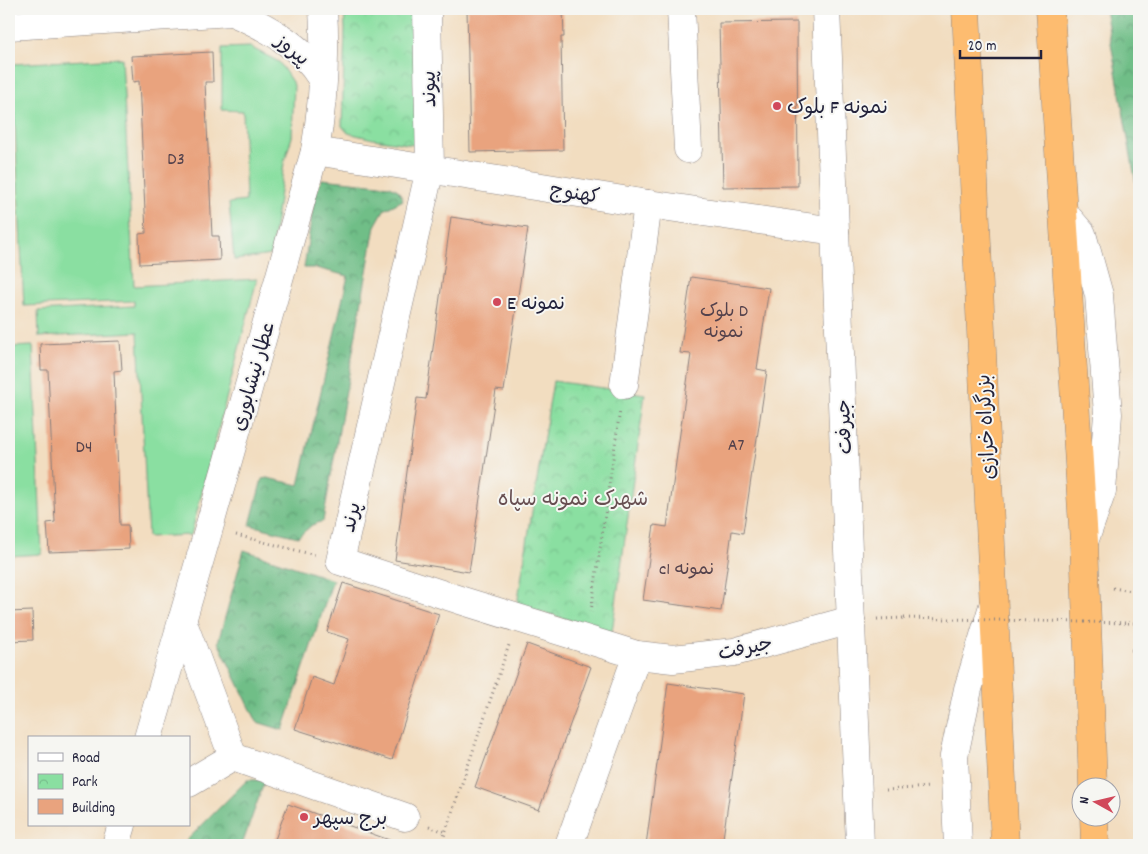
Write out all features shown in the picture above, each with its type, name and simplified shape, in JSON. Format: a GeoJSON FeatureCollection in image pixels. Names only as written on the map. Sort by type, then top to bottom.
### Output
{"type":"FeatureCollection","features":[{"type":"Feature","properties":{"kind":"highway","name":"بزرگراه خرازی"},"geometry":{"type":"LineString","coordinates":[[966,9],[1005,845]]}},
{"type":"Feature","properties":{"kind":"highway"},"geometry":{"type":"LineString","coordinates":[[1050,9],[1084,542],[1093,776]]}},
{"type":"Feature","properties":{"kind":"highway"},"geometry":{"type":"LineString","coordinates":[[1094,826],[1095,845]]}},
{"type":"Feature","properties":{"kind":"street","name":"عطار نیشابوری"},"geometry":{"type":"LineString","coordinates":[[149,736],[315,151],[321,113],[323,9]]}},
{"type":"Feature","properties":{"kind":"street","name":"پیوند"},"geometry":{"type":"LineString","coordinates":[[427,9],[430,169]]}},
{"type":"Feature","properties":{"kind":"street"},"geometry":{"type":"LineString","coordinates":[[681,9],[688,149]]}},
{"type":"Feature","properties":{"kind":"street","name":"جيرفت"},"geometry":{"type":"LineString","coordinates":[[826,9],[860,845]]}},
{"type":"Feature","properties":{"kind":"street","name":"پیروز"},"geometry":{"type":"LineString","coordinates":[[9,26],[235,10],[282,37],[314,64],[322,79]]}},
{"type":"Feature","properties":{"kind":"street","name":"كهنوج"},"geometry":{"type":"LineString","coordinates":[[315,151],[648,204],[835,231]]}},
{"type":"Feature","properties":{"kind":"street","name":"پرند"},"geometry":{"type":"LineString","coordinates":[[340,561],[430,169]]}},
{"type":"Feature","properties":{"kind":"street"},"geometry":{"type":"LineString","coordinates":[[624,385],[648,204]]}},
{"type":"Feature","properties":{"kind":"street"},"geometry":{"type":"LineString","coordinates":[[340,561],[637,655],[569,845]]}},
{"type":"Feature","properties":{"kind":"street"},"geometry":{"type":"LineString","coordinates":[[958,845],[954,756],[968,688],[994,605]]}},
{"type":"Feature","properties":{"kind":"street"},"geometry":{"type":"LineString","coordinates":[[182,620],[233,757]]}},
{"type":"Feature","properties":{"kind":"street","name":"جیرفت"},"geometry":{"type":"LineString","coordinates":[[637,655],[673,659],[734,652],[851,620]]}},
{"type":"Feature","properties":{"kind":"street"},"geometry":{"type":"LineString","coordinates":[[190,782],[233,757]]}},
{"type":"Feature","properties":{"kind":"street"},"geometry":{"type":"LineString","coordinates":[[233,757],[405,818]]}},
{"type":"Feature","properties":{"kind":"street"},"geometry":{"type":"LineString","coordinates":[[116,845],[122,826]]}},
{"type":"Feature","properties":{"kind":"path"},"geometry":{"type":"LineString","coordinates":[[590,616],[624,385]]}},
{"type":"Feature","properties":{"kind":"path"},"geometry":{"type":"LineString","coordinates":[[209,528],[340,561]]}},
{"type":"Feature","properties":{"kind":"path"},"geometry":{"type":"LineString","coordinates":[[441,845],[518,618]]}},
{"type":"Feature","properties":{"kind":"path"},"geometry":{"type":"LineString","coordinates":[[904,618],[1139,623]]}},
{"type":"Feature","properties":{"kind":"path"},"geometry":{"type":"LineString","coordinates":[[1131,650],[1139,650]]}},
{"type":"Feature","properties":{"kind":"path"},"geometry":{"type":"LineString","coordinates":[[857,791],[929,788]]}},
{"type":"Feature","properties":{"kind":"green space"},"geometry":{"type":"Polygon","coordinates":[[[344,9],[417,9],[421,146],[373,139],[348,133],[342,126],[344,9]]]}},
{"type":"Feature","properties":{"kind":"green space"},"geometry":{"type":"Polygon","coordinates":[[[1105,9],[1139,9],[1139,201],[1105,9]]]}},
{"type":"Feature","properties":{"kind":"green space"},"geometry":{"type":"Polygon","coordinates":[[[250,47],[279,62],[294,85],[292,137],[284,163],[271,255],[234,260],[229,203],[246,201],[243,111],[222,110],[222,48],[250,47]]]}},
{"type":"Feature","properties":{"kind":"green space"},"geometry":{"type":"Polygon","coordinates":[[[122,58],[134,286],[257,279],[191,535],[148,537],[138,332],[39,337],[38,311],[134,306],[134,301],[24,306],[12,64],[122,58]]]}},
{"type":"Feature","properties":{"kind":"green space"},"geometry":{"type":"Polygon","coordinates":[[[322,179],[390,186],[398,190],[403,200],[384,210],[375,226],[323,521],[312,525],[298,537],[250,525],[262,479],[267,478],[299,485],[348,276],[316,268],[304,268],[315,194],[322,179]]]}},
{"type":"Feature","properties":{"kind":"green space"},"geometry":{"type":"Polygon","coordinates":[[[33,346],[42,554],[9,556],[9,347],[33,346]]]}},
{"type":"Feature","properties":{"kind":"green space"},"geometry":{"type":"Polygon","coordinates":[[[553,381],[645,394],[612,632],[517,605],[553,381]]]}},
{"type":"Feature","properties":{"kind":"green space"},"geometry":{"type":"Polygon","coordinates":[[[244,550],[333,580],[283,730],[257,722],[218,642],[244,550]]]}},
{"type":"Feature","properties":{"kind":"green space"},"geometry":{"type":"Polygon","coordinates":[[[247,780],[265,780],[242,845],[182,845],[247,780]]]}},
{"type":"Feature","properties":{"kind":"building"},"geometry":{"type":"Polygon","coordinates":[[[467,9],[563,9],[564,37],[561,37],[563,150],[470,152],[467,9]]]}},
{"type":"Feature","properties":{"kind":"building","name":"بلوک F نمونه"},"geometry":{"type":"Polygon","coordinates":[[[797,22],[798,186],[723,187],[719,23],[797,22]]]}},
{"type":"Feature","properties":{"kind":"building"},"geometry":{"type":"Polygon","coordinates":[[[212,52],[213,82],[205,82],[212,236],[219,236],[220,260],[140,264],[139,234],[146,233],[139,81],[133,82],[131,56],[212,52]]]}},
{"type":"Feature","properties":{"kind":"building"},"geometry":{"type":"Polygon","coordinates":[[[451,217],[528,228],[504,391],[496,390],[469,572],[395,560],[417,398],[426,399],[451,217]]]}},
{"type":"Feature","properties":{"kind":"building"},"geometry":{"type":"Polygon","coordinates":[[[691,277],[769,288],[757,369],[767,371],[743,533],[732,531],[721,611],[643,600],[654,525],[667,527],[691,354],[680,353],[691,277]]]}},
{"type":"Feature","properties":{"kind":"building"},"geometry":{"type":"Polygon","coordinates":[[[120,341],[122,370],[114,371],[120,525],[128,525],[129,549],[49,552],[47,523],[55,522],[48,370],[41,370],[40,344],[120,341]]]}},
{"type":"Feature","properties":{"kind":"building"},"geometry":{"type":"Polygon","coordinates":[[[343,583],[439,614],[392,760],[295,729],[312,677],[334,685],[349,639],[327,632],[343,583]]]}},
{"type":"Feature","properties":{"kind":"building"},"geometry":{"type":"Polygon","coordinates":[[[32,611],[33,640],[9,641],[9,612],[32,611]]]}},
{"type":"Feature","properties":{"kind":"building"},"geometry":{"type":"Polygon","coordinates":[[[527,644],[591,667],[539,810],[475,787],[527,644]]]}},
{"type":"Feature","properties":{"kind":"building"},"geometry":{"type":"Polygon","coordinates":[[[668,683],[744,694],[722,845],[646,845],[668,683]]]}},
{"type":"Feature","properties":{"kind":"building","name":"برج سپهر"},"geometry":{"type":"Polygon","coordinates":[[[288,804],[395,842],[394,845],[273,845],[288,804]]]}},
{"type":"Feature","properties":{"kind":"place","name":"بلوک F نمونه"},"geometry":{"type":"Point","coordinates":[777,106]}},
{"type":"Feature","properties":{"kind":"place","name":"E نمونه"},"geometry":{"type":"Point","coordinates":[497,302]}},
{"type":"Feature","properties":{"kind":"place","name":"برج سپهر"},"geometry":{"type":"Point","coordinates":[304,817]}},
{"type":"Feature","properties":{"kind":"district","name":"شهرک نمونه سپاه"},"geometry":{"type":"Point","coordinates":[573,498]}}]}
